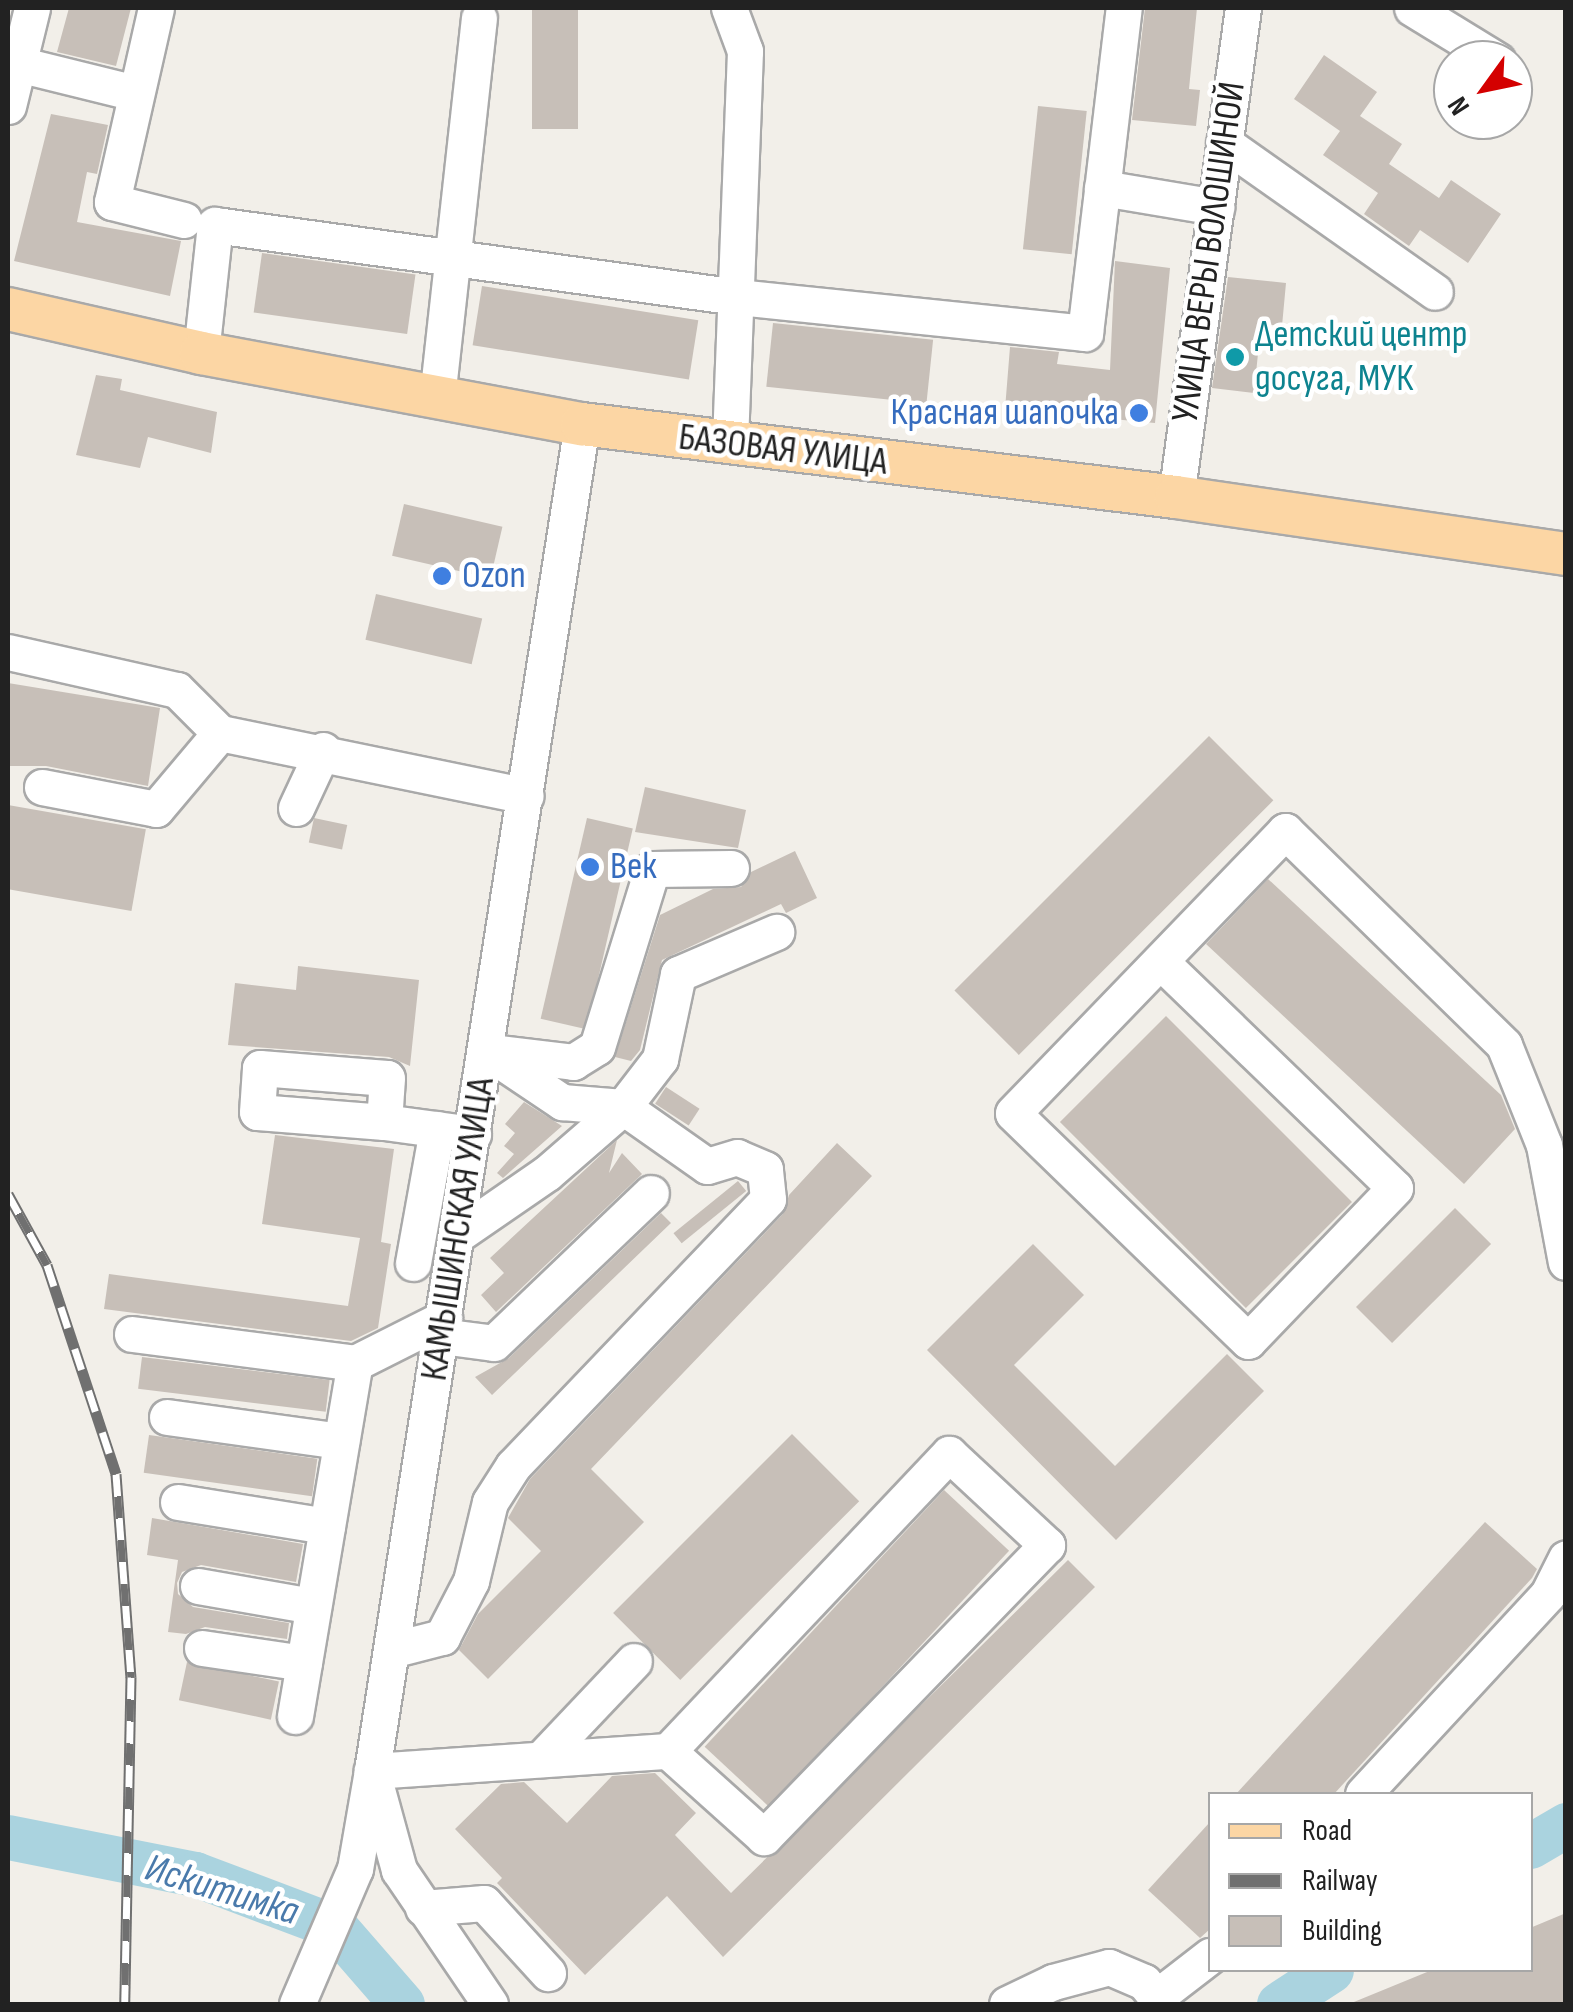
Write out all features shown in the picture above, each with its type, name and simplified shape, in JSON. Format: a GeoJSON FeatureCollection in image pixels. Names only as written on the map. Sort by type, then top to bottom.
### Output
{"type":"FeatureCollection","features":[{"type":"Feature","properties":{"kind":"main road","name":"БАЗОВАЯ УЛИЦА"},"geometry":{"type":"LineString","coordinates":[[8,309],[201,353],[582,424],[1176,497],[1566,554]]}},
{"type":"Feature","properties":{"kind":"street"},"geometry":{"type":"LineString","coordinates":[[8,106],[32,8]]}},
{"type":"Feature","properties":{"kind":"street"},"geometry":{"type":"LineString","coordinates":[[156,8],[112,202],[184,220]]}},
{"type":"Feature","properties":{"kind":"street"},"geometry":{"type":"LineString","coordinates":[[729,8],[745,51],[730,444]]}},
{"type":"Feature","properties":{"kind":"street"},"geometry":{"type":"LineString","coordinates":[[201,353],[215,225],[453,262],[737,297],[1085,333],[1124,8]]}},
{"type":"Feature","properties":{"kind":"street","name":"УЛИЦА ВЕРЫ ВОЛОШИНОЙ"},"geometry":{"type":"LineString","coordinates":[[1176,497],[1243,8]]}},
{"type":"Feature","properties":{"kind":"street"},"geometry":{"type":"LineString","coordinates":[[1412,8],[1464,40]]}},
{"type":"Feature","properties":{"kind":"street"},"geometry":{"type":"LineString","coordinates":[[437,398],[479,18]]}},
{"type":"Feature","properties":{"kind":"street"},"geometry":{"type":"LineString","coordinates":[[18,64],[136,93]]}},
{"type":"Feature","properties":{"kind":"street"},"geometry":{"type":"LineString","coordinates":[[1224,143],[1434,292]]}},
{"type":"Feature","properties":{"kind":"street"},"geometry":{"type":"LineString","coordinates":[[1102,188],[1216,207]]}},
{"type":"Feature","properties":{"kind":"street","name":"КАМЫШИНСКАЯ УЛИЦА"},"geometry":{"type":"LineString","coordinates":[[490,2004],[400,1870],[372,1771],[582,424]]}},
{"type":"Feature","properties":{"kind":"street"},"geometry":{"type":"LineString","coordinates":[[8,652],[177,690],[220,733],[323,750],[526,796]]}},
{"type":"Feature","properties":{"kind":"street"},"geometry":{"type":"LineString","coordinates":[[42,787],[156,809],[220,733]]}},
{"type":"Feature","properties":{"kind":"street"},"geometry":{"type":"LineString","coordinates":[[296,808],[323,750]]}},
{"type":"Feature","properties":{"kind":"street"},"geometry":{"type":"LineString","coordinates":[[1161,962],[1395,1188],[1248,1340],[1013,1113],[1286,831],[1504,1045],[1544,1145],[1566,1262]]}},
{"type":"Feature","properties":{"kind":"street"},"geometry":{"type":"LineString","coordinates":[[486,1051],[573,1062],[597,1047],[652,869],[731,868]]}},
{"type":"Feature","properties":{"kind":"street"},"geometry":{"type":"LineString","coordinates":[[456,1235],[547,1173],[623,1107],[660,1059],[678,974],[776,932]]}},
{"type":"Feature","properties":{"kind":"street"},"geometry":{"type":"LineString","coordinates":[[391,1650],[442,1637],[471,1581],[490,1502],[513,1466],[768,1200],[765,1169],[737,1156],[707,1166],[623,1107],[562,1102],[486,1051]]}},
{"type":"Feature","properties":{"kind":"street"},"geometry":{"type":"LineString","coordinates":[[384,1122],[473,1134]]}},
{"type":"Feature","properties":{"kind":"street"},"geometry":{"type":"LineString","coordinates":[[414,1264],[437,1130]]}},
{"type":"Feature","properties":{"kind":"street"},"geometry":{"type":"LineString","coordinates":[[132,1334],[355,1364],[442,1327],[494,1344],[651,1193]]}},
{"type":"Feature","properties":{"kind":"street"},"geometry":{"type":"LineString","coordinates":[[295,1716],[355,1364]]}},
{"type":"Feature","properties":{"kind":"street"},"geometry":{"type":"LineString","coordinates":[[167,1417],[341,1441]]}},
{"type":"Feature","properties":{"kind":"street"},"geometry":{"type":"LineString","coordinates":[[299,1995],[355,1869],[372,1771],[668,1751],[949,1454],[1047,1545],[764,1837],[668,1751]]}},
{"type":"Feature","properties":{"kind":"street"},"geometry":{"type":"LineString","coordinates":[[178,1502],[327,1526]]}},
{"type":"Feature","properties":{"kind":"street"},"geometry":{"type":"LineString","coordinates":[[1366,1792],[1548,1594],[1566,1558]]}},
{"type":"Feature","properties":{"kind":"street"},"geometry":{"type":"LineString","coordinates":[[198,1586],[314,1606]]}},
{"type":"Feature","properties":{"kind":"street"},"geometry":{"type":"LineString","coordinates":[[202,1648],[304,1663]]}},
{"type":"Feature","properties":{"kind":"street"},"geometry":{"type":"LineString","coordinates":[[541,1760],[634,1661]]}},
{"type":"Feature","properties":{"kind":"street"},"geometry":{"type":"LineString","coordinates":[[423,1908],[484,1903],[548,1973]]}},
{"type":"Feature","properties":{"kind":"street"},"geometry":{"type":"LineString","coordinates":[[1007,2004],[1053,1982],[1109,1967],[1126,1970],[1160,2000],[1208,1958]]}},
{"type":"Feature","properties":{"kind":"building"},"geometry":{"type":"Polygon","coordinates":[[[69,8],[131,8],[116,66],[57,52],[69,8]]]}},
{"type":"Feature","properties":{"kind":"building"},"geometry":{"type":"Polygon","coordinates":[[[532,8],[578,8],[578,129],[532,129],[532,8]]]}},
{"type":"Feature","properties":{"kind":"building"},"geometry":{"type":"Polygon","coordinates":[[[1145,8],[1197,8],[1189,89],[1200,90],[1196,126],[1132,120],[1145,8]]]}},
{"type":"Feature","properties":{"kind":"building"},"geometry":{"type":"Polygon","coordinates":[[[1324,55],[1377,92],[1360,116],[1402,144],[1389,164],[1439,198],[1451,180],[1501,214],[1468,263],[1420,230],[1409,246],[1364,214],[1378,193],[1323,155],[1340,131],[1294,99],[1324,55]]]}},
{"type":"Feature","properties":{"kind":"building"},"geometry":{"type":"Polygon","coordinates":[[[1038,106],[1087,111],[1072,254],[1023,249],[1038,106]]]}},
{"type":"Feature","properties":{"kind":"building"},"geometry":{"type":"Polygon","coordinates":[[[51,114],[108,125],[97,174],[87,172],[77,222],[181,241],[170,296],[14,261],[51,114]]]}},
{"type":"Feature","properties":{"kind":"building"},"geometry":{"type":"Polygon","coordinates":[[[262,253],[415,275],[407,334],[254,312],[262,253]]]}},
{"type":"Feature","properties":{"kind":"building"},"geometry":{"type":"Polygon","coordinates":[[[1115,261],[1170,268],[1155,423],[1005,409],[1010,347],[1059,352],[1057,364],[1110,370],[1115,261]]]}},
{"type":"Feature","properties":{"kind":"building","name":"Детский центр досуга, МУК"},"geometry":{"type":"Polygon","coordinates":[[[1228,277],[1286,283],[1282,326],[1261,324],[1254,393],[1212,388],[1228,277]]]}},
{"type":"Feature","properties":{"kind":"building"},"geometry":{"type":"Polygon","coordinates":[[[482,286],[698,320],[689,380],[473,345],[482,286]]]}},
{"type":"Feature","properties":{"kind":"building"},"geometry":{"type":"Polygon","coordinates":[[[773,323],[933,340],[926,403],[766,387],[773,323]]]}},
{"type":"Feature","properties":{"kind":"building"},"geometry":{"type":"Polygon","coordinates":[[[96,375],[122,379],[120,390],[217,412],[211,453],[148,437],[140,468],[76,455],[96,375]]]}},
{"type":"Feature","properties":{"kind":"building"},"geometry":{"type":"Polygon","coordinates":[[[404,504],[502,527],[490,578],[392,556],[404,504]]]}},
{"type":"Feature","properties":{"kind":"building"},"geometry":{"type":"Polygon","coordinates":[[[376,594],[482,619],[472,664],[365,640],[376,594]]]}},
{"type":"Feature","properties":{"kind":"building"},"geometry":{"type":"Polygon","coordinates":[[[8,683],[160,708],[148,786],[46,766],[8,766],[8,683]]]}},
{"type":"Feature","properties":{"kind":"building"},"geometry":{"type":"Polygon","coordinates":[[[1209,736],[1273,800],[1019,1055],[954,991],[1209,736]]]}},
{"type":"Feature","properties":{"kind":"building"},"geometry":{"type":"Polygon","coordinates":[[[645,787],[746,810],[738,848],[635,832],[645,787]]]}},
{"type":"Feature","properties":{"kind":"building"},"geometry":{"type":"Polygon","coordinates":[[[8,805],[146,829],[131,911],[8,889],[8,805]]]}},
{"type":"Feature","properties":{"kind":"building"},"geometry":{"type":"Polygon","coordinates":[[[314,818],[347,825],[342,850],[309,842],[314,818]]]}},
{"type":"Feature","properties":{"kind":"building"},"geometry":{"type":"Polygon","coordinates":[[[587,818],[633,829],[586,1029],[541,1019],[587,818]]]}},
{"type":"Feature","properties":{"kind":"building"},"geometry":{"type":"Polygon","coordinates":[[[795,851],[817,898],[786,913],[781,904],[662,960],[640,1050],[631,1061],[615,1057],[660,915],[713,889],[741,887],[751,872],[795,851]]]}},
{"type":"Feature","properties":{"kind":"building"},"geometry":{"type":"Polygon","coordinates":[[[1268,879],[1501,1095],[1515,1129],[1464,1184],[1206,944],[1268,879]]]}},
{"type":"Feature","properties":{"kind":"building"},"geometry":{"type":"Polygon","coordinates":[[[298,966],[419,980],[410,1066],[389,1057],[228,1045],[235,983],[296,990],[298,966]]]}},
{"type":"Feature","properties":{"kind":"building"},"geometry":{"type":"Polygon","coordinates":[[[1166,1016],[1352,1202],[1246,1308],[1060,1122],[1166,1016]]]}},
{"type":"Feature","properties":{"kind":"building"},"geometry":{"type":"Polygon","coordinates":[[[666,1087],[700,1109],[689,1126],[655,1104],[666,1087]]]}},
{"type":"Feature","properties":{"kind":"building"},"geometry":{"type":"Polygon","coordinates":[[[524,1102],[562,1126],[503,1178],[497,1173],[514,1154],[504,1146],[515,1133],[505,1124],[524,1102]]]}},
{"type":"Feature","properties":{"kind":"building"},"geometry":{"type":"Polygon","coordinates":[[[275,1135],[394,1149],[381,1242],[391,1244],[378,1328],[351,1341],[104,1309],[109,1274],[348,1306],[360,1238],[262,1224],[275,1135]]]}},
{"type":"Feature","properties":{"kind":"building"},"geometry":{"type":"Polygon","coordinates":[[[617,1140],[609,1173],[622,1153],[642,1174],[496,1312],[481,1295],[504,1273],[490,1258],[617,1140]]]}},
{"type":"Feature","properties":{"kind":"building"},"geometry":{"type":"Polygon","coordinates":[[[837,1143],[872,1176],[591,1469],[644,1522],[488,1679],[459,1650],[478,1614],[541,1551],[508,1518],[530,1479],[783,1214],[789,1195],[837,1143]]]}},
{"type":"Feature","properties":{"kind":"building"},"geometry":{"type":"Polygon","coordinates":[[[738,1181],[746,1191],[682,1243],[673,1233],[738,1181]]]}},
{"type":"Feature","properties":{"kind":"building"},"geometry":{"type":"Polygon","coordinates":[[[1455,1208],[1491,1244],[1392,1343],[1356,1307],[1455,1208]]]}},
{"type":"Feature","properties":{"kind":"building"},"geometry":{"type":"Polygon","coordinates":[[[661,1213],[671,1223],[492,1395],[475,1377],[509,1358],[661,1213]]]}},
{"type":"Feature","properties":{"kind":"building"},"geometry":{"type":"Polygon","coordinates":[[[1033,1244],[1084,1295],[1014,1365],[1115,1466],[1227,1354],[1264,1391],[1116,1540],[927,1350],[1033,1244]]]}},
{"type":"Feature","properties":{"kind":"building"},"geometry":{"type":"Polygon","coordinates":[[[142,1357],[330,1380],[326,1412],[138,1389],[142,1357]]]}},
{"type":"Feature","properties":{"kind":"building"},"geometry":{"type":"Polygon","coordinates":[[[792,1434],[859,1501],[680,1680],[613,1613],[792,1434]]]}},
{"type":"Feature","properties":{"kind":"building"},"geometry":{"type":"Polygon","coordinates":[[[149,1435],[317,1459],[312,1496],[144,1473],[149,1435]]]}},
{"type":"Feature","properties":{"kind":"building"},"geometry":{"type":"Polygon","coordinates":[[[944,1490],[1009,1551],[770,1807],[705,1747],[944,1490]]]}},
{"type":"Feature","properties":{"kind":"building"},"geometry":{"type":"Polygon","coordinates":[[[152,1518],[303,1544],[296,1582],[201,1565],[182,1572],[177,1583],[178,1594],[193,1607],[289,1623],[287,1639],[205,1627],[186,1634],[168,1632],[178,1560],[147,1555],[152,1518]]]}},
{"type":"Feature","properties":{"kind":"building"},"geometry":{"type":"Polygon","coordinates":[[[1485,1522],[1537,1569],[1336,1792],[1238,1792],[1485,1522]]]}},
{"type":"Feature","properties":{"kind":"building"},"geometry":{"type":"Polygon","coordinates":[[[1068,1560],[1095,1587],[723,1957],[667,1896],[585,1975],[497,1883],[502,1878],[455,1829],[501,1784],[524,1782],[567,1823],[612,1776],[655,1773],[696,1813],[675,1835],[731,1893],[1068,1560]]]}},
{"type":"Feature","properties":{"kind":"building"},"geometry":{"type":"Polygon","coordinates":[[[187,1662],[279,1682],[271,1720],[179,1700],[187,1662]]]}},
{"type":"Feature","properties":{"kind":"building"},"geometry":{"type":"Polygon","coordinates":[[[1208,1824],[1208,1931],[1200,1938],[1148,1890],[1208,1824]]]}},
{"type":"Feature","properties":{"kind":"building"},"geometry":{"type":"Polygon","coordinates":[[[1566,1913],[1566,2004],[1349,2004],[1427,1972],[1533,1972],[1533,1927],[1566,1913]]]}},
{"type":"Feature","properties":{"kind":"waterway"},"geometry":{"type":"LineString","coordinates":[[1533,1844],[1566,1825]]}},
{"type":"Feature","properties":{"kind":"waterway","name":"Искитимка"},"geometry":{"type":"LineString","coordinates":[[8,1837],[195,1874],[335,1927],[402,2004]]}},
{"type":"Feature","properties":{"kind":"waterway"},"geometry":{"type":"LineString","coordinates":[[1279,2004],[1328,1972]]}},
{"type":"Feature","properties":{"kind":"railway"},"geometry":{"type":"LineString","coordinates":[[8,1194],[47,1265],[116,1474],[131,1677],[125,2004]]}},
{"type":"Feature","properties":{"kind":"place","name":"Детский центр досуга, МУК"},"geometry":{"type":"Point","coordinates":[1235,357]}},
{"type":"Feature","properties":{"kind":"place","name":"Красная шапочка"},"geometry":{"type":"Point","coordinates":[1139,413]}},
{"type":"Feature","properties":{"kind":"place","name":"Ozon"},"geometry":{"type":"Point","coordinates":[442,576]}},
{"type":"Feature","properties":{"kind":"place","name":"Век"},"geometry":{"type":"Point","coordinates":[590,867]}}]}
